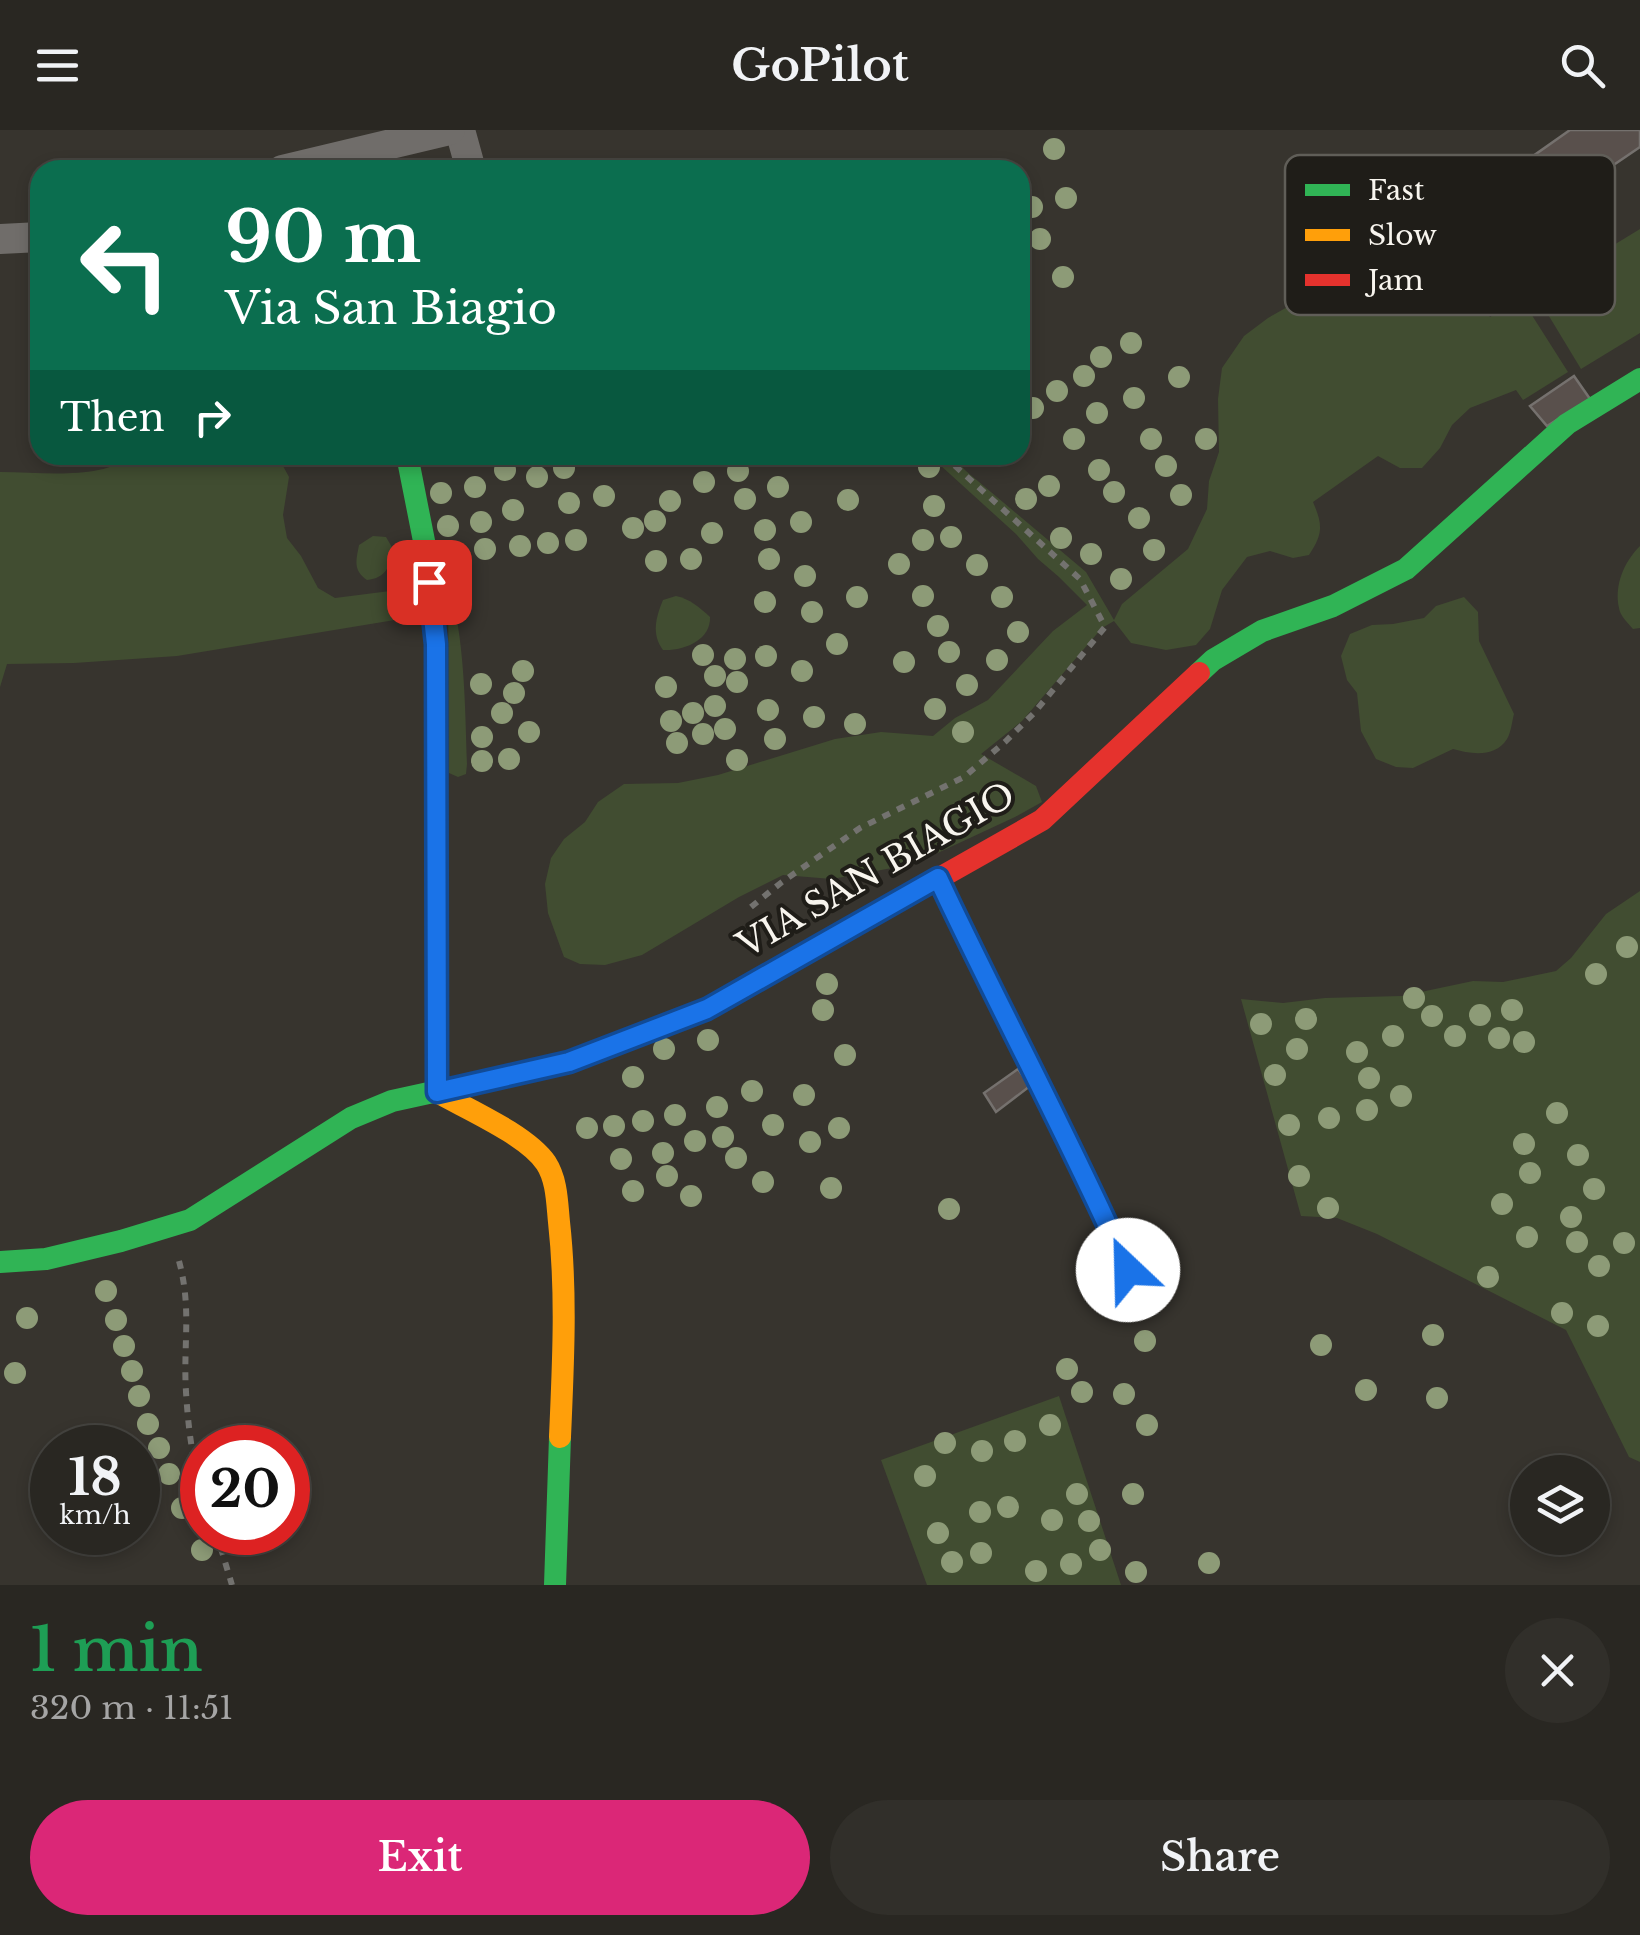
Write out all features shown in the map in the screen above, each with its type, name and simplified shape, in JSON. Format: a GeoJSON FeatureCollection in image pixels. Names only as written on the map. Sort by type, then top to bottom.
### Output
{"type":"FeatureCollection","features":[{"type":"Feature","properties":{"kind":"street"},"geometry":{"type":"LineString","coordinates":[[324,160],[450,130]]}},
{"type":"Feature","properties":{"kind":"street"},"geometry":{"type":"LineString","coordinates":[[460,130],[468,160]]}},
{"type":"Feature","properties":{"kind":"street"},"geometry":{"type":"LineString","coordinates":[[0,239],[30,238]]}},
{"type":"Feature","properties":{"kind":"street","name":"VIA SAN BIAGIO"},"geometry":{"type":"LineString","coordinates":[[0,1262],[46,1259],[121,1242],[190,1220],[351,1118],[392,1101],[569,1062],[707,1009],[1042,820],[1213,660],[1262,631],[1333,606],[1406,569],[1567,424],[1640,380]]}},
{"type":"Feature","properties":{"kind":"street"},"geometry":{"type":"LineString","coordinates":[[408,465],[426,550],[436,644],[437,1092],[529,1144],[547,1164],[556,1188],[562,1238],[564,1328],[555,1585]]}},
{"type":"Feature","properties":{"kind":"lane"},"geometry":{"type":"LineString","coordinates":[[1604,401],[1640,402]]}},
{"type":"Feature","properties":{"kind":"lane"},"geometry":{"type":"LineString","coordinates":[[938,878],[1090,1182],[1128,1270]]}},
{"type":"Feature","properties":{"kind":"path"},"geometry":{"type":"LineString","coordinates":[[751,907],[860,828],[964,777],[1034,714],[1106,627],[1080,578],[954,465]]}},
{"type":"Feature","properties":{"kind":"path"},"geometry":{"type":"LineString","coordinates":[[170,1226],[186,1287],[186,1390],[190,1425]]}},
{"type":"Feature","properties":{"kind":"path"},"geometry":{"type":"LineString","coordinates":[[223,1555],[232,1585]]}},
{"type":"Feature","properties":{"kind":"green space"},"geometry":{"type":"Polygon","coordinates":[[[1640,229],[1640,333],[1581,369],[1548,315],[1615,315],[1615,244],[1640,229]]]}},
{"type":"Feature","properties":{"kind":"green space"},"geometry":{"type":"Polygon","coordinates":[[[1285,308],[1285,315],[1532,315],[1568,372],[1523,400],[1516,390],[1470,408],[1452,425],[1440,448],[1422,468],[1400,468],[1378,456],[1313,502],[1320,529],[1309,555],[1293,558],[1270,551],[1247,557],[1222,590],[1210,629],[1196,645],[1166,650],[1131,643],[1114,621],[1102,628],[1022,721],[981,754],[1036,786],[1042,802],[914,864],[832,879],[783,875],[642,955],[605,965],[580,964],[564,957],[548,913],[545,884],[551,858],[598,802],[624,784],[678,783],[718,775],[835,739],[881,732],[933,736],[955,718],[988,700],[1053,631],[1087,605],[940,465],[960,465],[1086,572],[1114,620],[1122,604],[1188,549],[1207,509],[1209,481],[1219,452],[1222,368],[1244,336],[1285,308]]]}},
{"type":"Feature","properties":{"kind":"green space"},"geometry":{"type":"Polygon","coordinates":[[[115,465],[282,465],[289,477],[283,515],[287,538],[318,588],[335,598],[416,591],[425,615],[177,656],[7,664],[0,687],[0,472],[104,469],[115,465]]]}},
{"type":"Feature","properties":{"kind":"green space"},"geometry":{"type":"Polygon","coordinates":[[[373,536],[386,537],[393,549],[386,570],[367,580],[358,569],[357,556],[359,545],[373,536]]]}},
{"type":"Feature","properties":{"kind":"green space"},"geometry":{"type":"Polygon","coordinates":[[[1640,546],[1640,628],[1633,629],[1620,611],[1618,591],[1625,567],[1640,546]]]}},
{"type":"Feature","properties":{"kind":"green space"},"geometry":{"type":"Polygon","coordinates":[[[448,581],[458,625],[465,695],[467,764],[466,774],[458,777],[449,773],[448,581]]]}},
{"type":"Feature","properties":{"kind":"green space"},"geometry":{"type":"Polygon","coordinates":[[[676,596],[706,613],[709,625],[695,642],[663,650],[657,638],[657,619],[663,600],[676,596]]]}},
{"type":"Feature","properties":{"kind":"green space"},"geometry":{"type":"Polygon","coordinates":[[[1464,597],[1478,612],[1479,641],[1514,714],[1508,736],[1502,745],[1489,752],[1453,749],[1413,768],[1396,767],[1376,759],[1361,731],[1357,693],[1347,680],[1341,656],[1350,634],[1372,625],[1424,618],[1436,606],[1464,597]]]}},
{"type":"Feature","properties":{"kind":"green space"},"geometry":{"type":"Polygon","coordinates":[[[1640,891],[1640,1462],[1629,1457],[1566,1330],[1377,1234],[1337,1218],[1301,1216],[1241,999],[1283,1003],[1402,996],[1473,981],[1503,982],[1556,971],[1606,914],[1640,891]]]}},
{"type":"Feature","properties":{"kind":"green space"},"geometry":{"type":"Polygon","coordinates":[[[1059,1396],[1121,1585],[927,1585],[881,1460],[1059,1396]]]}},
{"type":"Feature","properties":{"kind":"building"},"geometry":{"type":"Polygon","coordinates":[[[1570,130],[1640,130],[1640,147],[1615,164],[1615,155],[1534,155],[1570,130]]]}},
{"type":"Feature","properties":{"kind":"building"},"geometry":{"type":"Polygon","coordinates":[[[1574,376],[1590,399],[1547,426],[1530,406],[1574,376]]]}},
{"type":"Feature","properties":{"kind":"building"},"geometry":{"type":"Polygon","coordinates":[[[1018,1069],[1030,1086],[996,1112],[984,1093],[1018,1069]]]}},
{"type":"Feature","properties":{"kind":"traffic: fast"},"geometry":{"type":"LineString","coordinates":[[1199,673],[1213,660],[1262,631],[1333,606],[1406,569],[1567,424],[1640,379]]}},
{"type":"Feature","properties":{"kind":"traffic: fast"},"geometry":{"type":"LineString","coordinates":[[409,465],[426,551],[436,643],[436,832]]}},
{"type":"Feature","properties":{"kind":"traffic: fast"},"geometry":{"type":"LineString","coordinates":[[0,1262],[46,1259],[190,1220],[351,1118],[392,1101],[488,1080]]}},
{"type":"Feature","properties":{"kind":"traffic: fast"},"geometry":{"type":"LineString","coordinates":[[555,1585],[560,1437]]}},
{"type":"Feature","properties":{"kind":"traffic: slow"},"geometry":{"type":"LineString","coordinates":[[436,832],[437,1092],[525,1142],[546,1163],[552,1177],[563,1276],[560,1437]]}},
{"type":"Feature","properties":{"kind":"traffic: slow"},"geometry":{"type":"LineString","coordinates":[[488,1080],[569,1062],[707,1009],[851,928]]}},
{"type":"Feature","properties":{"kind":"traffic: jam"},"geometry":{"type":"LineString","coordinates":[[851,928],[1042,820],[1199,673]]}},
{"type":"Feature","properties":{"kind":"route"},"geometry":{"type":"LineString","coordinates":[[429,582],[436,644],[437,1092],[569,1062],[707,1009],[938,878],[1090,1182],[1128,1270]]}}]}
